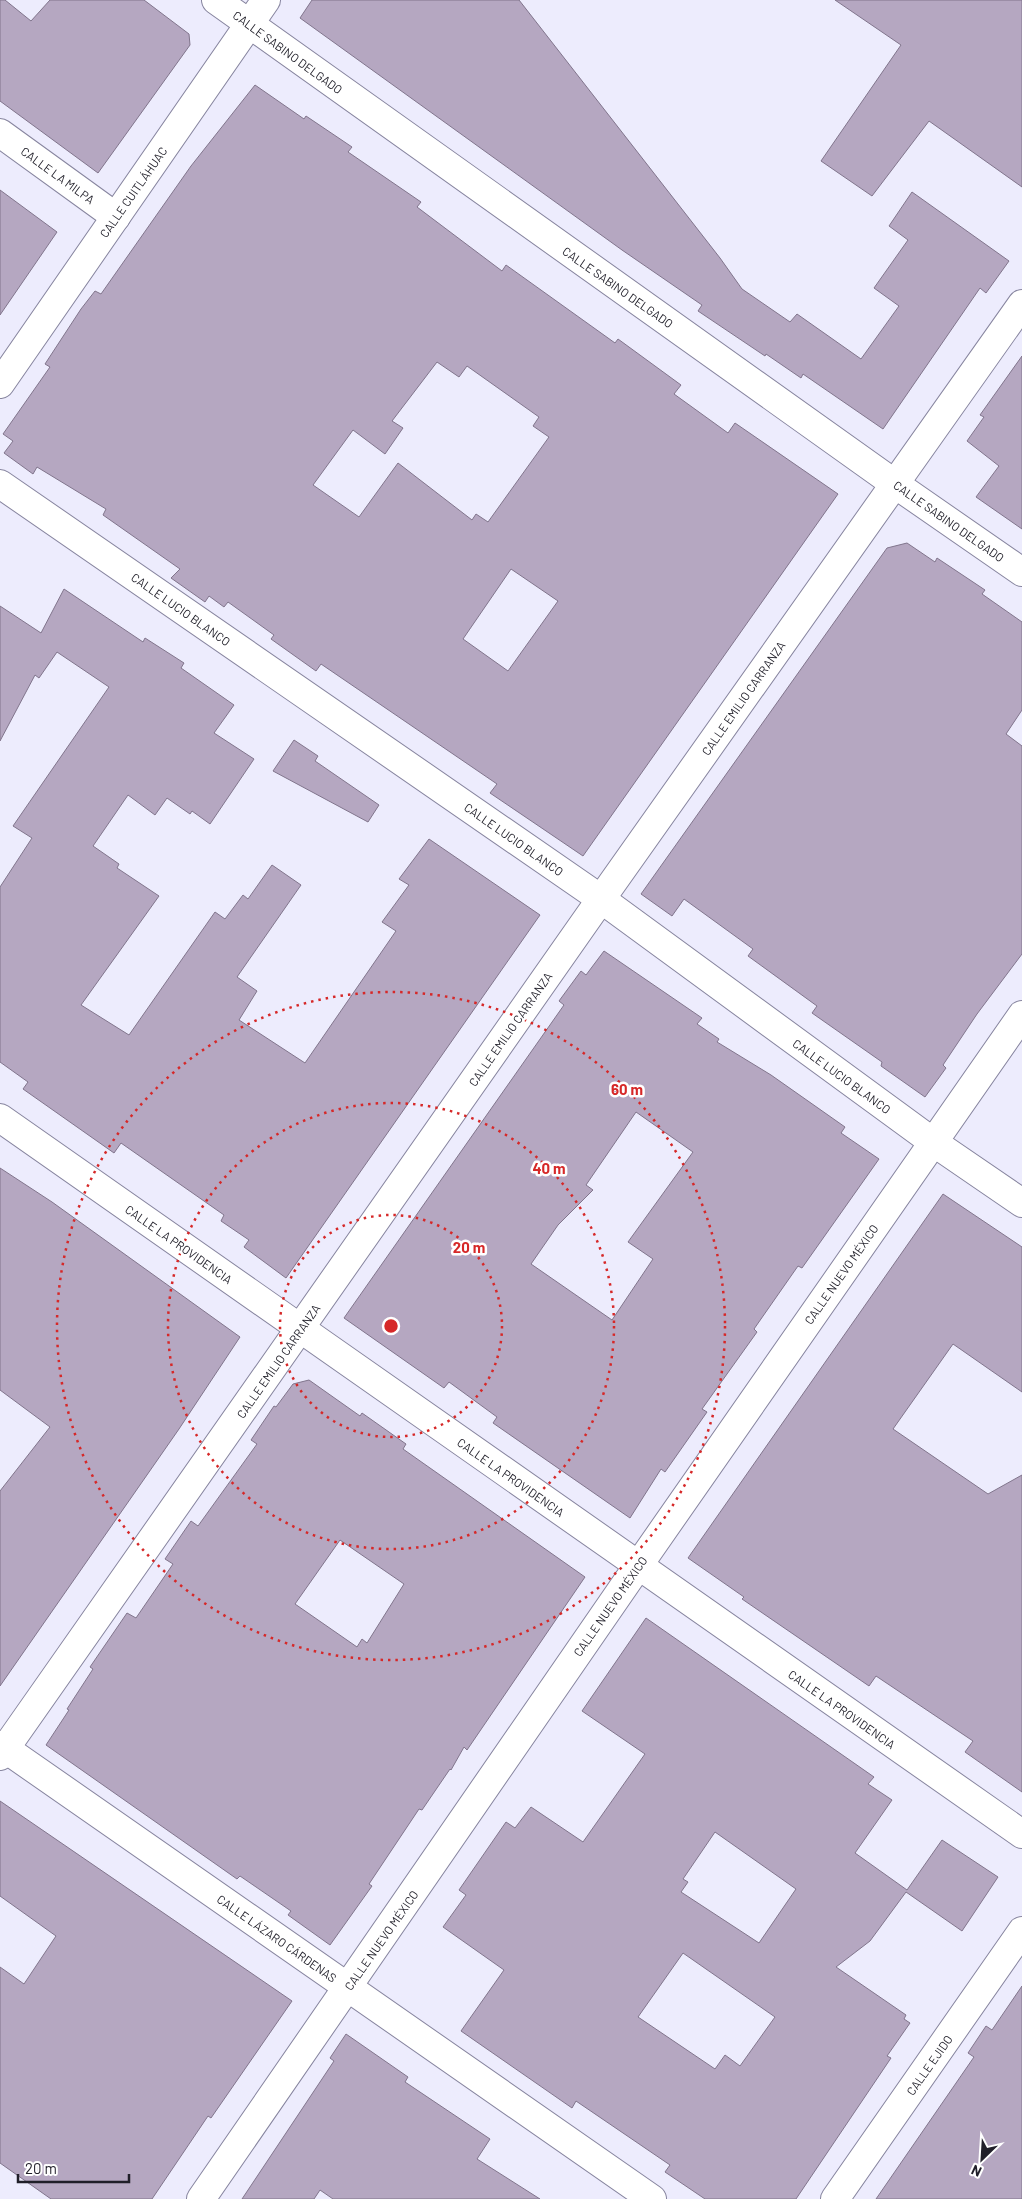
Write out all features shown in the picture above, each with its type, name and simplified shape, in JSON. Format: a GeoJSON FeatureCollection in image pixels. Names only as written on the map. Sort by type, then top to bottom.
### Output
{"type":"FeatureCollection","features":[{"type":"Feature","properties":{"kind":"street","name":"CALLE SABINO DELGADO"},"geometry":{"type":"LineString","coordinates":[[216,0],[895,484],[1022,572]]}},
{"type":"Feature","properties":{"kind":"street","name":"CALLE CUITLÁHUAC"},"geometry":{"type":"LineString","coordinates":[[0,384],[266,0]]}},
{"type":"Feature","properties":{"kind":"street","name":"CALLE LA MILPA"},"geometry":{"type":"LineString","coordinates":[[0,133],[116,217]]}},
{"type":"Feature","properties":{"kind":"street","name":"CALLE EMILIO CARRANZA"},"geometry":{"type":"LineString","coordinates":[[2,1750],[1022,304]]}},
{"type":"Feature","properties":{"kind":"street","name":"CALLE LUCIO BLANCO"},"geometry":{"type":"LineString","coordinates":[[0,484],[601,899],[933,1142],[1022,1203]]}},
{"type":"Feature","properties":{"kind":"street","name":"CALLE NUEVO MÉXICO"},"geometry":{"type":"LineString","coordinates":[[201,2199],[638,1566],[1022,1015]]}},
{"type":"Feature","properties":{"kind":"street","name":"CALLE LA PROVIDENCIA"},"geometry":{"type":"LineString","coordinates":[[0,1118],[1022,1834]]}},
{"type":"Feature","properties":{"kind":"street","name":"CALLE LÁZARO CÁRDENAS"},"geometry":{"type":"LineString","coordinates":[[2,1750],[348,1987],[652,2199]]}},
{"type":"Feature","properties":{"kind":"street","name":"CALLE EJIDO"},"geometry":{"type":"LineString","coordinates":[[835,2199],[1022,1931]]}},
{"type":"Feature","properties":{"kind":"building"},"geometry":{"type":"Polygon","coordinates":[[[0,0],[5,0],[31,21],[50,0],[144,0],[189,34],[190,45],[98,173],[0,101],[0,0]]]}},
{"type":"Feature","properties":{"kind":"building"},"geometry":{"type":"Polygon","coordinates":[[[312,0],[519,0],[720,258],[742,289],[790,322],[797,314],[861,359],[899,306],[874,288],[908,240],[889,226],[912,192],[1009,261],[986,293],[980,288],[883,429],[803,374],[801,378],[698,311],[702,305],[622,250],[300,18],[312,0]]]}},
{"type":"Feature","properties":{"kind":"building"},"geometry":{"type":"Polygon","coordinates":[[[835,0],[1022,0],[1022,187],[929,121],[872,196],[821,161],[901,45],[835,0]]]}},
{"type":"Feature","properties":{"kind":"building"},"geometry":{"type":"Polygon","coordinates":[[[255,85],[304,119],[306,116],[352,147],[348,152],[421,202],[417,207],[502,271],[506,265],[615,343],[618,339],[681,385],[674,394],[728,433],[735,423],[838,494],[583,856],[490,793],[497,784],[321,664],[316,671],[271,639],[274,635],[228,602],[224,607],[209,596],[205,602],[171,578],[180,569],[103,515],[106,509],[37,467],[33,474],[4,453],[13,441],[3,434],[50,367],[45,364],[81,309],[95,291],[101,294],[191,166],[255,85]],[[437,362],[392,421],[403,428],[385,454],[353,430],[313,485],[359,517],[398,463],[472,520],[476,514],[488,522],[549,437],[533,426],[539,417],[467,366],[459,377],[437,362]],[[511,569],[463,639],[508,671],[558,601],[511,569]]]}},
{"type":"Feature","properties":{"kind":"building"},"geometry":{"type":"Polygon","coordinates":[[[0,190],[57,232],[0,315],[0,190]]]}},
{"type":"Feature","properties":{"kind":"building"},"geometry":{"type":"Polygon","coordinates":[[[1022,356],[1022,529],[976,497],[999,466],[967,441],[984,417],[980,415],[1022,356]]]}},
{"type":"Feature","properties":{"kind":"building"},"geometry":{"type":"Polygon","coordinates":[[[907,543],[935,562],[937,558],[985,590],[982,594],[1022,622],[1022,710],[1006,734],[1022,746],[1022,954],[977,1014],[943,1065],[946,1068],[925,1097],[881,1066],[882,1062],[812,1013],[817,1006],[748,956],[753,949],[684,899],[672,916],[641,894],[887,548],[907,543]]]}},
{"type":"Feature","properties":{"kind":"building"},"geometry":{"type":"Polygon","coordinates":[[[64,589],[143,642],[145,638],[184,663],[181,668],[234,705],[214,733],[254,759],[210,824],[192,811],[190,814],[167,798],[155,815],[128,795],[93,846],[119,864],[117,868],[159,896],[81,1005],[129,1035],[215,912],[225,919],[243,895],[248,899],[272,865],[301,885],[237,977],[257,991],[239,1020],[305,1063],[396,931],[382,922],[409,885],[399,879],[429,839],[540,915],[286,1278],[244,1247],[249,1240],[221,1221],[224,1215],[121,1143],[114,1153],[23,1089],[28,1082],[0,1062],[0,887],[32,838],[13,826],[109,687],[57,652],[39,678],[35,675],[0,741],[0,606],[41,633],[64,589]]]}},
{"type":"Feature","properties":{"kind":"building"},"geometry":{"type":"Polygon","coordinates":[[[294,740],[318,756],[315,761],[379,805],[368,822],[273,771],[294,740]]]}},
{"type":"Feature","properties":{"kind":"building"},"geometry":{"type":"Polygon","coordinates":[[[604,951],[702,1018],[697,1024],[719,1039],[717,1042],[771,1075],[845,1127],[841,1133],[879,1159],[802,1268],[798,1266],[754,1329],[757,1332],[702,1409],[707,1412],[665,1472],[661,1469],[630,1518],[493,1423],[497,1417],[449,1382],[444,1388],[344,1318],[564,1005],[559,1001],[581,971],[586,975],[604,951]],[[636,1112],[586,1185],[593,1190],[558,1225],[531,1264],[612,1320],[653,1259],[628,1242],[693,1152],[636,1112]]]}},
{"type":"Feature","properties":{"kind":"building"},"geometry":{"type":"Polygon","coordinates":[[[0,1168],[52,1202],[240,1337],[179,1429],[0,1686],[0,1491],[50,1427],[0,1390],[0,1168]]]}},
{"type":"Feature","properties":{"kind":"building"},"geometry":{"type":"Polygon","coordinates":[[[943,1194],[1022,1247],[1022,1392],[953,1344],[893,1429],[988,1494],[1022,1475],[1022,1792],[965,1752],[973,1741],[876,1676],[869,1686],[742,1599],[744,1597],[688,1558],[943,1194]]]}},
{"type":"Feature","properties":{"kind":"building"},"geometry":{"type":"Polygon","coordinates":[[[309,1380],[360,1416],[362,1413],[406,1444],[403,1449],[585,1577],[467,1750],[464,1747],[451,1770],[422,1810],[419,1809],[369,1884],[372,1886],[330,1945],[288,1915],[291,1911],[240,1876],[237,1879],[46,1745],[93,1669],[90,1667],[127,1613],[136,1618],[173,1564],[165,1559],[191,1521],[198,1526],[257,1444],[251,1440],[274,1406],[276,1407],[293,1384],[309,1380]],[[340,1540],[295,1604],[357,1647],[362,1639],[367,1643],[404,1584],[340,1540]]]}},
{"type":"Feature","properties":{"kind":"building"},"geometry":{"type":"Polygon","coordinates":[[[646,1618],[874,1777],[868,1784],[892,1800],[855,1853],[907,1890],[942,1840],[998,1877],[962,1931],[906,1892],[870,1941],[836,1967],[906,2015],[904,2019],[910,2023],[887,2056],[891,2058],[796,2199],[705,2199],[665,2172],[670,2165],[576,2101],[572,2108],[461,2031],[504,1970],[443,1927],[466,1895],[459,1890],[506,1822],[515,1828],[531,1807],[583,1842],[645,1754],[582,1711],[646,1618]],[[715,1832],[683,1879],[688,1882],[681,1892],[759,1943],[796,1889],[715,1832]],[[683,1953],[638,2017],[715,2069],[725,2055],[740,2066],[775,2017],[683,1953]]]}},
{"type":"Feature","properties":{"kind":"building"},"geometry":{"type":"Polygon","coordinates":[[[0,1801],[292,2001],[211,2118],[208,2116],[152,2199],[51,2199],[0,2163],[0,1967],[24,1984],[56,1936],[0,1896],[0,1801]]]}},
{"type":"Feature","properties":{"kind":"building"},"geometry":{"type":"Polygon","coordinates":[[[1022,1986],[1022,2199],[876,2199],[974,2057],[968,2053],[986,2026],[992,2030],[1022,1986]]]}},
{"type":"Feature","properties":{"kind":"building"},"geometry":{"type":"Polygon","coordinates":[[[346,2034],[408,2077],[405,2082],[490,2139],[477,2159],[540,2199],[333,2199],[320,2190],[314,2199],[242,2199],[334,2061],[330,2058],[346,2034]]]}}]}
